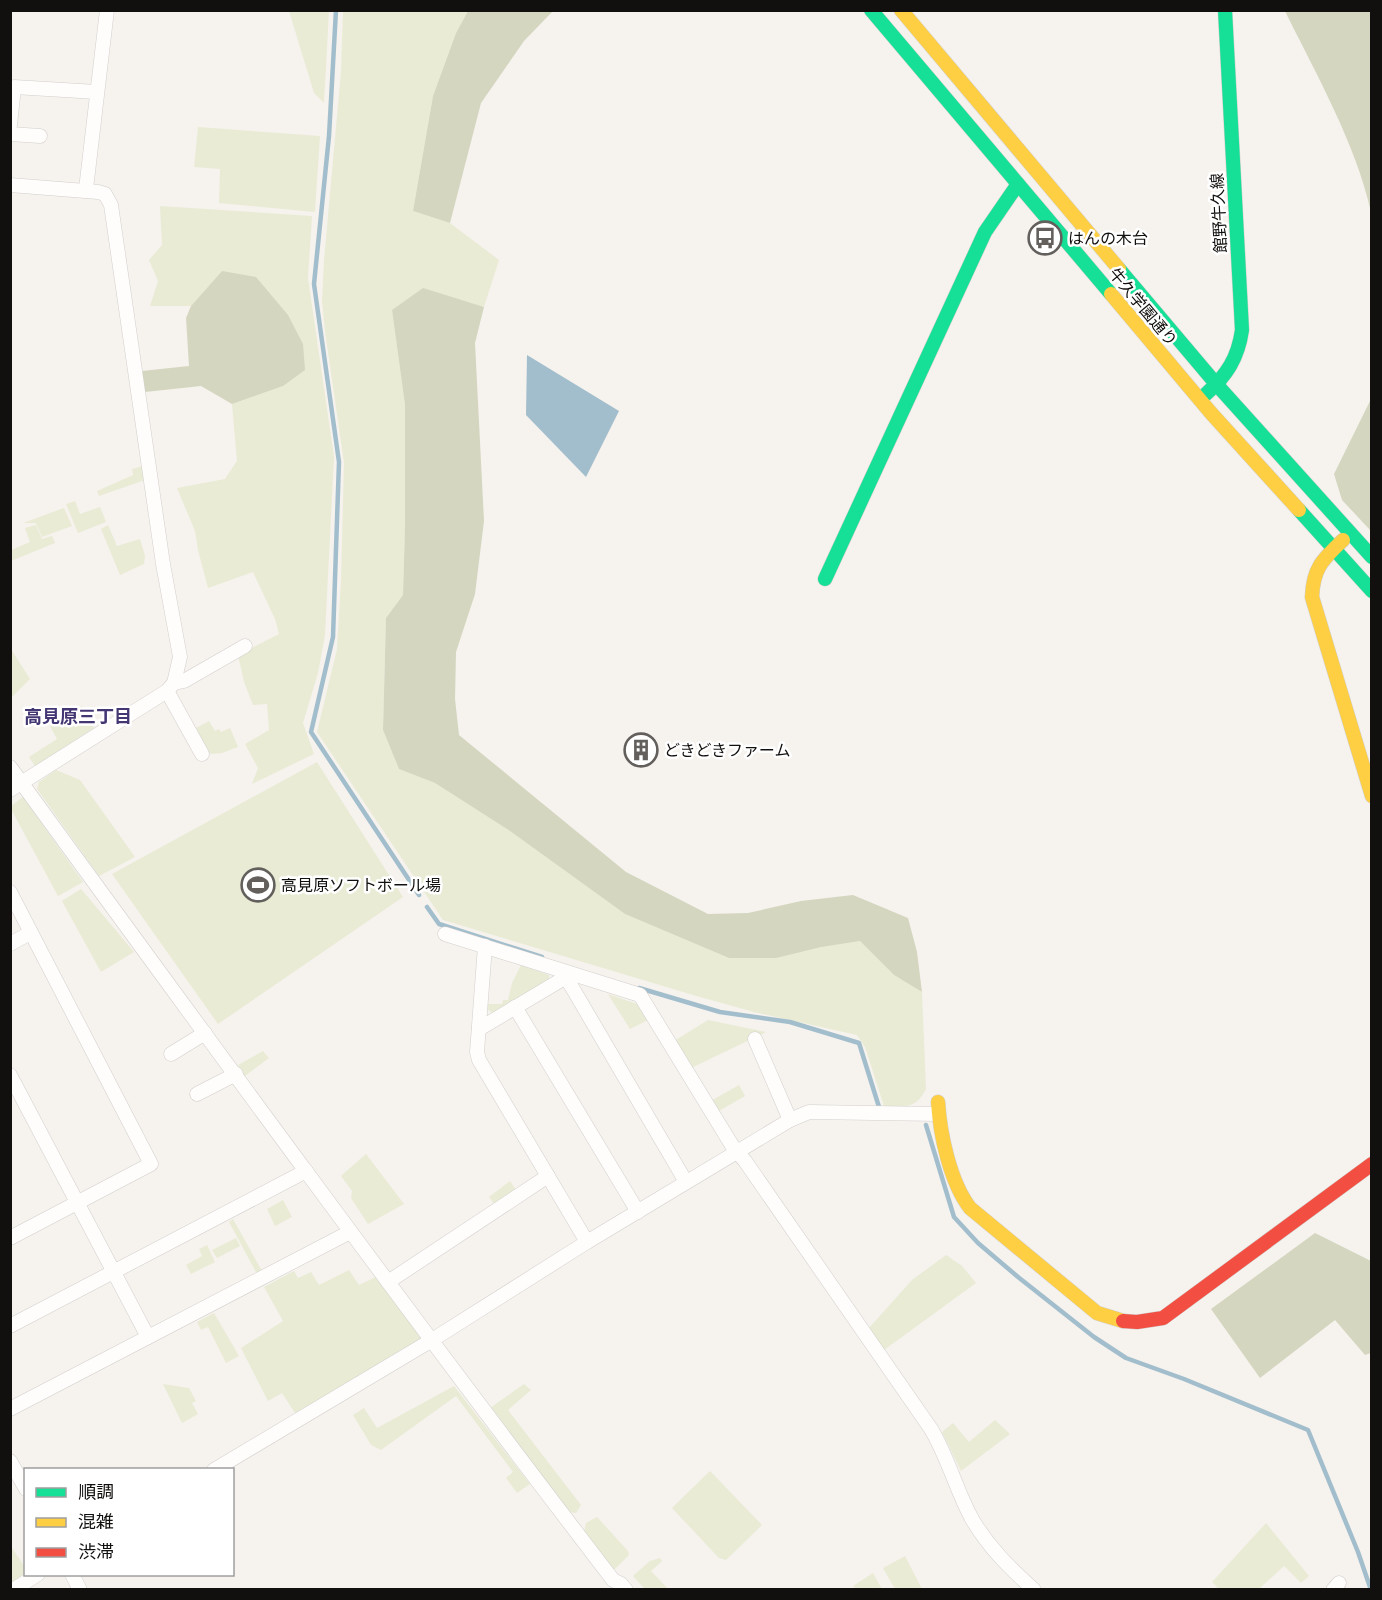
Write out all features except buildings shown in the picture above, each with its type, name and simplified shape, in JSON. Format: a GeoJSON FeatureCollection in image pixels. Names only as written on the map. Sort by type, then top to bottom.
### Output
{"type":"FeatureCollection","features":[{"type":"Feature","properties":{"kind":"main road","name":"牛久学園通り"},"geometry":{"type":"LineString","coordinates":[[871,10],[1200,400],[1371,591]]}},
{"type":"Feature","properties":{"kind":"main road","name":"牛久学園通り"},"geometry":{"type":"LineString","coordinates":[[901,10],[1217,384],[1371,557]]}},
{"type":"Feature","properties":{"kind":"main road","name":"館野牛久線"},"geometry":{"type":"LineString","coordinates":[[1200,400],[1217,384],[1235,360],[1242,330],[1225,10]]}},
{"type":"Feature","properties":{"kind":"main road"},"geometry":{"type":"LineString","coordinates":[[825,579],[985,232],[1004,201],[1018,184]]}},
{"type":"Feature","properties":{"kind":"main road"},"geometry":{"type":"LineString","coordinates":[[1350,534],[1314,571],[1312,597],[1371,796]]}},
{"type":"Feature","properties":{"kind":"main road"},"geometry":{"type":"LineString","coordinates":[[938,1108],[961,1193],[967,1205],[977,1216],[1097,1313],[1131,1324],[1162,1318],[1371,1164]]}},
{"type":"Feature","properties":{"kind":"street"},"geometry":{"type":"LineString","coordinates":[[86,189],[107,10]]}},
{"type":"Feature","properties":{"kind":"street"},"geometry":{"type":"LineString","coordinates":[[10,125],[14,87],[97,92]]}},
{"type":"Feature","properties":{"kind":"street"},"geometry":{"type":"LineString","coordinates":[[10,134],[40,136]]}},
{"type":"Feature","properties":{"kind":"street"},"geometry":{"type":"LineString","coordinates":[[10,185],[86,189],[105,195],[111,205],[163,564],[180,657],[170,687],[202,754]]}},
{"type":"Feature","properties":{"kind":"street"},"geometry":{"type":"LineString","coordinates":[[16,787],[170,687],[245,646]]}},
{"type":"Feature","properties":{"kind":"street"},"geometry":{"type":"LineString","coordinates":[[10,767],[16,787],[236,1074],[350,1232],[512,1449],[613,1580],[626,1590]]}},
{"type":"Feature","properties":{"kind":"street"},"geometry":{"type":"LineString","coordinates":[[10,892],[151,1164],[11,1237]]}},
{"type":"Feature","properties":{"kind":"street"},"geometry":{"type":"LineString","coordinates":[[10,944],[30,933]]}},
{"type":"Feature","properties":{"kind":"street"},"geometry":{"type":"LineString","coordinates":[[445,934],[567,975],[640,995],[738,1153],[746,1161],[931,1429],[939,1442],[972,1518],[994,1553],[1034,1590]]}},
{"type":"Feature","properties":{"kind":"street"},"geometry":{"type":"LineString","coordinates":[[485,946],[477,1052],[481,1066],[587,1242]]}},
{"type":"Feature","properties":{"kind":"street"},"geometry":{"type":"LineString","coordinates":[[479,1029],[567,975]]}},
{"type":"Feature","properties":{"kind":"street"},"geometry":{"type":"LineString","coordinates":[[567,975],[686,1182]]}},
{"type":"Feature","properties":{"kind":"street"},"geometry":{"type":"LineString","coordinates":[[515,1007],[638,1212]]}},
{"type":"Feature","properties":{"kind":"street"},"geometry":{"type":"LineString","coordinates":[[171,1054],[205,1033]]}},
{"type":"Feature","properties":{"kind":"street"},"geometry":{"type":"LineString","coordinates":[[755,1039],[790,1120]]}},
{"type":"Feature","properties":{"kind":"street"},"geometry":{"type":"LineString","coordinates":[[197,1094],[236,1074]]}},
{"type":"Feature","properties":{"kind":"street"},"geometry":{"type":"LineString","coordinates":[[10,1075],[148,1337]]}},
{"type":"Feature","properties":{"kind":"street"},"geometry":{"type":"LineString","coordinates":[[217,1468],[432,1340],[587,1242],[790,1120],[809,1112],[938,1108]]}},
{"type":"Feature","properties":{"kind":"street"},"geometry":{"type":"LineString","coordinates":[[10,1326],[306,1171]]}},
{"type":"Feature","properties":{"kind":"street"},"geometry":{"type":"LineString","coordinates":[[388,1282],[548,1176]]}},
{"type":"Feature","properties":{"kind":"street"},"geometry":{"type":"LineString","coordinates":[[10,1408],[350,1232]]}},
{"type":"Feature","properties":{"kind":"street"},"geometry":{"type":"LineString","coordinates":[[10,1461],[24,1486]]}},
{"type":"Feature","properties":{"kind":"street"},"geometry":{"type":"LineString","coordinates":[[13,1590],[36,1576]]}},
{"type":"Feature","properties":{"kind":"street"},"geometry":{"type":"LineString","coordinates":[[73,1576],[80,1590]]}},
{"type":"Feature","properties":{"kind":"street"},"geometry":{"type":"LineString","coordinates":[[602,1590],[613,1580]]}},
{"type":"Feature","properties":{"kind":"green space"},"geometry":{"type":"Polygon","coordinates":[[[289,11],[329,11],[324,103],[314,93],[289,11]]]}},
{"type":"Feature","properties":{"kind":"green space"},"geometry":{"type":"Polygon","coordinates":[[[343,11],[468,11],[456,33],[433,96],[413,211],[450,223],[499,260],[484,307],[423,289],[392,310],[405,405],[405,526],[403,595],[386,618],[383,730],[399,769],[435,783],[510,831],[625,914],[729,958],[860,941],[894,975],[922,992],[926,1089],[914,1104],[884,1106],[865,1047],[857,1035],[754,1012],[443,920],[317,732],[337,649],[341,581],[344,463],[322,301],[341,72],[343,11]]]}},
{"type":"Feature","properties":{"kind":"green space"},"geometry":{"type":"Polygon","coordinates":[[[468,11],[553,11],[524,41],[481,103],[450,223],[413,211],[433,96],[456,33],[468,11]]]}},
{"type":"Feature","properties":{"kind":"green space"},"geometry":{"type":"Polygon","coordinates":[[[1285,11],[1371,11],[1371,212],[1356,161],[1345,135],[1285,11]]]}},
{"type":"Feature","properties":{"kind":"green space"},"geometry":{"type":"Polygon","coordinates":[[[198,127],[320,136],[315,212],[219,203],[220,169],[194,167],[198,127]]]}},
{"type":"Feature","properties":{"kind":"green space"},"geometry":{"type":"Polygon","coordinates":[[[160,206],[312,216],[308,278],[334,457],[325,635],[318,673],[303,723],[314,754],[252,784],[258,768],[245,744],[269,730],[267,704],[253,705],[244,682],[238,655],[279,634],[275,619],[253,572],[208,588],[195,531],[177,488],[225,479],[237,461],[232,404],[283,386],[222,271],[191,306],[150,306],[158,281],[149,260],[162,245],[160,206]]]}},
{"type":"Feature","properties":{"kind":"green space"},"geometry":{"type":"Polygon","coordinates":[[[222,271],[256,277],[288,315],[303,344],[305,370],[283,386],[232,404],[201,386],[145,392],[142,371],[189,366],[186,318],[191,306],[222,271]]]}},
{"type":"Feature","properties":{"kind":"green space"},"geometry":{"type":"Polygon","coordinates":[[[423,288],[484,307],[475,343],[484,521],[475,594],[456,652],[455,699],[459,735],[626,872],[708,914],[748,913],[801,901],[853,895],[908,918],[917,952],[922,992],[894,975],[860,941],[821,947],[776,958],[729,958],[625,914],[510,831],[435,783],[399,769],[383,730],[386,618],[403,595],[405,526],[405,405],[392,310],[423,288]]]}},
{"type":"Feature","properties":{"kind":"green space"},"geometry":{"type":"Polygon","coordinates":[[[1371,399],[1371,531],[1342,500],[1334,474],[1371,399]]]}},
{"type":"Feature","properties":{"kind":"green space"},"geometry":{"type":"Polygon","coordinates":[[[143,466],[145,480],[99,496],[97,491],[133,475],[132,469],[143,466]]]}},
{"type":"Feature","properties":{"kind":"green space"},"geometry":{"type":"Polygon","coordinates":[[[75,501],[80,514],[100,507],[106,522],[78,533],[66,504],[75,501]]]}},
{"type":"Feature","properties":{"kind":"green space"},"geometry":{"type":"Polygon","coordinates":[[[64,508],[72,526],[42,537],[36,523],[23,523],[64,508]]]}},
{"type":"Feature","properties":{"kind":"green space"},"geometry":{"type":"Polygon","coordinates":[[[36,525],[42,539],[52,536],[55,543],[11,561],[11,550],[30,542],[25,528],[36,525]]]}},
{"type":"Feature","properties":{"kind":"green space"},"geometry":{"type":"Polygon","coordinates":[[[108,525],[117,546],[140,539],[145,556],[144,564],[120,575],[101,529],[108,525]]]}},
{"type":"Feature","properties":{"kind":"green space"},"geometry":{"type":"Polygon","coordinates":[[[11,649],[30,679],[10,698],[11,649]]]}},
{"type":"Feature","properties":{"kind":"green space"},"geometry":{"type":"Polygon","coordinates":[[[82,706],[94,728],[35,766],[29,757],[57,739],[50,726],[82,706]]]}},
{"type":"Feature","properties":{"kind":"green space"},"geometry":{"type":"Polygon","coordinates":[[[209,721],[215,731],[219,729],[221,732],[230,728],[238,747],[222,753],[208,752],[196,728],[209,721]]]}},
{"type":"Feature","properties":{"kind":"green space","name":"高見原ソフトボール場"},"geometry":{"type":"Polygon","coordinates":[[[317,762],[403,897],[218,1024],[112,874],[317,762]]]}},
{"type":"Feature","properties":{"kind":"green space"},"geometry":{"type":"Polygon","coordinates":[[[56,770],[80,780],[135,857],[99,876],[37,789],[39,782],[56,770]]]}},
{"type":"Feature","properties":{"kind":"green space"},"geometry":{"type":"Polygon","coordinates":[[[23,797],[83,882],[58,896],[11,809],[11,806],[23,797]]]}},
{"type":"Feature","properties":{"kind":"green space"},"geometry":{"type":"Polygon","coordinates":[[[81,889],[134,952],[101,972],[62,901],[81,889]]]}},
{"type":"Feature","properties":{"kind":"green space"},"geometry":{"type":"Polygon","coordinates":[[[521,965],[549,975],[549,981],[494,1014],[486,1008],[487,1004],[502,1004],[503,1000],[508,1000],[512,983],[521,965]]]}},
{"type":"Feature","properties":{"kind":"green space"},"geometry":{"type":"Polygon","coordinates":[[[608,994],[637,1004],[648,1020],[630,1029],[608,994]]]}},
{"type":"Feature","properties":{"kind":"green space"},"geometry":{"type":"Polygon","coordinates":[[[708,1020],[766,1032],[691,1068],[674,1041],[708,1020]]]}},
{"type":"Feature","properties":{"kind":"green space"},"geometry":{"type":"Polygon","coordinates":[[[263,1051],[269,1058],[245,1076],[238,1065],[263,1051]]]}},
{"type":"Feature","properties":{"kind":"green space"},"geometry":{"type":"Polygon","coordinates":[[[739,1085],[745,1096],[717,1112],[711,1101],[739,1085]]]}},
{"type":"Feature","properties":{"kind":"green space"},"geometry":{"type":"Polygon","coordinates":[[[366,1154],[404,1204],[368,1224],[351,1198],[352,1191],[341,1176],[366,1154]]]}},
{"type":"Feature","properties":{"kind":"green space"},"geometry":{"type":"Polygon","coordinates":[[[510,1181],[516,1190],[494,1204],[489,1197],[510,1181]]]}},
{"type":"Feature","properties":{"kind":"green space"},"geometry":{"type":"Polygon","coordinates":[[[283,1200],[292,1217],[275,1226],[267,1209],[283,1200]]]}},
{"type":"Feature","properties":{"kind":"green space"},"geometry":{"type":"Polygon","coordinates":[[[233,1219],[262,1271],[257,1274],[229,1222],[233,1219]]]}},
{"type":"Feature","properties":{"kind":"green space"},"geometry":{"type":"Polygon","coordinates":[[[1315,1233],[1371,1261],[1371,1353],[1365,1355],[1335,1320],[1260,1378],[1211,1309],[1315,1233]]]}},
{"type":"Feature","properties":{"kind":"green space"},"geometry":{"type":"Polygon","coordinates":[[[236,1238],[240,1246],[217,1258],[212,1250],[236,1238]]]}},
{"type":"Feature","properties":{"kind":"green space"},"geometry":{"type":"Polygon","coordinates":[[[207,1245],[215,1262],[191,1274],[186,1265],[202,1256],[199,1249],[207,1245]]]}},
{"type":"Feature","properties":{"kind":"green space"},"geometry":{"type":"Polygon","coordinates":[[[946,1255],[962,1266],[976,1283],[884,1350],[869,1328],[912,1280],[946,1255]]]}},
{"type":"Feature","properties":{"kind":"green space"},"geometry":{"type":"Polygon","coordinates":[[[349,1270],[359,1285],[376,1277],[423,1341],[295,1413],[282,1393],[268,1401],[241,1348],[283,1321],[264,1287],[294,1271],[298,1278],[311,1272],[319,1285],[349,1270]]]}},
{"type":"Feature","properties":{"kind":"green space"},"geometry":{"type":"Polygon","coordinates":[[[214,1313],[239,1356],[226,1363],[208,1327],[201,1330],[197,1322],[214,1313]]]}},
{"type":"Feature","properties":{"kind":"green space"},"geometry":{"type":"Polygon","coordinates":[[[163,1384],[189,1388],[196,1401],[192,1403],[198,1414],[182,1423],[163,1384]]]}},
{"type":"Feature","properties":{"kind":"green space"},"geometry":{"type":"Polygon","coordinates":[[[524,1384],[531,1390],[508,1410],[581,1505],[576,1513],[569,1512],[490,1408],[524,1384]]]}},
{"type":"Feature","properties":{"kind":"green space"},"geometry":{"type":"Polygon","coordinates":[[[454,1386],[530,1484],[517,1493],[506,1478],[513,1472],[456,1396],[381,1450],[371,1445],[353,1415],[364,1408],[377,1428],[454,1386]]]}},
{"type":"Feature","properties":{"kind":"green space"},"geometry":{"type":"Polygon","coordinates":[[[995,1420],[1010,1434],[961,1471],[942,1432],[953,1423],[969,1442],[995,1420]]]}},
{"type":"Feature","properties":{"kind":"green space"},"geometry":{"type":"Polygon","coordinates":[[[710,1471],[762,1525],[726,1560],[719,1558],[672,1508],[710,1471]]]}},
{"type":"Feature","properties":{"kind":"green space"},"geometry":{"type":"Polygon","coordinates":[[[597,1517],[628,1551],[629,1555],[614,1570],[584,1532],[586,1523],[597,1517]]]}},
{"type":"Feature","properties":{"kind":"green space"},"geometry":{"type":"Polygon","coordinates":[[[1266,1523],[1309,1576],[1301,1583],[1284,1566],[1259,1589],[1219,1589],[1212,1582],[1266,1523]]]}},
{"type":"Feature","properties":{"kind":"green space"},"geometry":{"type":"Polygon","coordinates":[[[10,1545],[24,1566],[24,1575],[11,1585],[10,1545]]]}},
{"type":"Feature","properties":{"kind":"green space"},"geometry":{"type":"Polygon","coordinates":[[[905,1556],[922,1589],[895,1589],[883,1568],[905,1556]]]}},
{"type":"Feature","properties":{"kind":"green space"},"geometry":{"type":"Polygon","coordinates":[[[660,1558],[662,1561],[651,1571],[668,1589],[645,1589],[633,1576],[650,1561],[660,1558]]]}},
{"type":"Feature","properties":{"kind":"green space"},"geometry":{"type":"Polygon","coordinates":[[[873,1573],[882,1589],[856,1589],[853,1586],[873,1573]]]}},
{"type":"Feature","properties":{"kind":"water"},"geometry":{"type":"Polygon","coordinates":[[[527,355],[619,411],[586,477],[526,415],[527,355]]]}},
{"type":"Feature","properties":{"kind":"waterway"},"geometry":{"type":"LineString","coordinates":[[336,10],[329,136],[314,284],[339,462],[333,637],[311,732],[419,895]]}},
{"type":"Feature","properties":{"kind":"waterway"},"geometry":{"type":"LineString","coordinates":[[427,907],[439,924],[542,957]]}},
{"type":"Feature","properties":{"kind":"waterway"},"geometry":{"type":"LineString","coordinates":[[639,988],[720,1012],[790,1022],[859,1043],[879,1107]]}},
{"type":"Feature","properties":{"kind":"waterway"},"geometry":{"type":"LineString","coordinates":[[926,1125],[954,1217],[978,1243],[1018,1277],[1094,1337],[1126,1358],[1184,1379],[1308,1430],[1358,1552],[1371,1590]]}},
{"type":"Feature","properties":{"kind":"traffic: fast"},"geometry":{"type":"LineString","coordinates":[[871,10],[1111,294]]}},
{"type":"Feature","properties":{"kind":"traffic: fast"},"geometry":{"type":"LineString","coordinates":[[1206,394],[1220,380],[1234,358],[1242,330],[1225,10]]}},
{"type":"Feature","properties":{"kind":"traffic: fast"},"geometry":{"type":"LineString","coordinates":[[825,579],[985,232],[1018,184]]}},
{"type":"Feature","properties":{"kind":"traffic: fast"},"geometry":{"type":"LineString","coordinates":[[1119,269],[1217,385],[1372,557]]}},
{"type":"Feature","properties":{"kind":"traffic: fast"},"geometry":{"type":"LineString","coordinates":[[1299,510],[1372,591]]}},
{"type":"Feature","properties":{"kind":"traffic: slow"},"geometry":{"type":"LineString","coordinates":[[901,10],[1119,269]]}},
{"type":"Feature","properties":{"kind":"traffic: slow"},"geometry":{"type":"LineString","coordinates":[[1111,294],[1211,413],[1299,510]]}},
{"type":"Feature","properties":{"kind":"traffic: slow"},"geometry":{"type":"LineString","coordinates":[[1343,540],[1320,565],[1314,579],[1312,597],[1372,796]]}},
{"type":"Feature","properties":{"kind":"traffic: slow"},"geometry":{"type":"LineString","coordinates":[[938,1102],[947,1157],[957,1185],[970,1208],[1097,1313],[1123,1321]]}},
{"type":"Feature","properties":{"kind":"traffic: jam"},"geometry":{"type":"LineString","coordinates":[[1123,1321],[1137,1322],[1163,1318],[1372,1164]]}},
{"type":"Feature","properties":{"kind":"place","name":"はんの木台"},"geometry":{"type":"Point","coordinates":[1045,238]}},
{"type":"Feature","properties":{"kind":"place","name":"どきどきファーム"},"geometry":{"type":"Point","coordinates":[641,750]}},
{"type":"Feature","properties":{"kind":"place","name":"高見原ソフトボール場"},"geometry":{"type":"Point","coordinates":[258,885]}},
{"type":"Feature","properties":{"kind":"district","name":"高見原三丁目"},"geometry":{"type":"Point","coordinates":[78,716]}}]}
